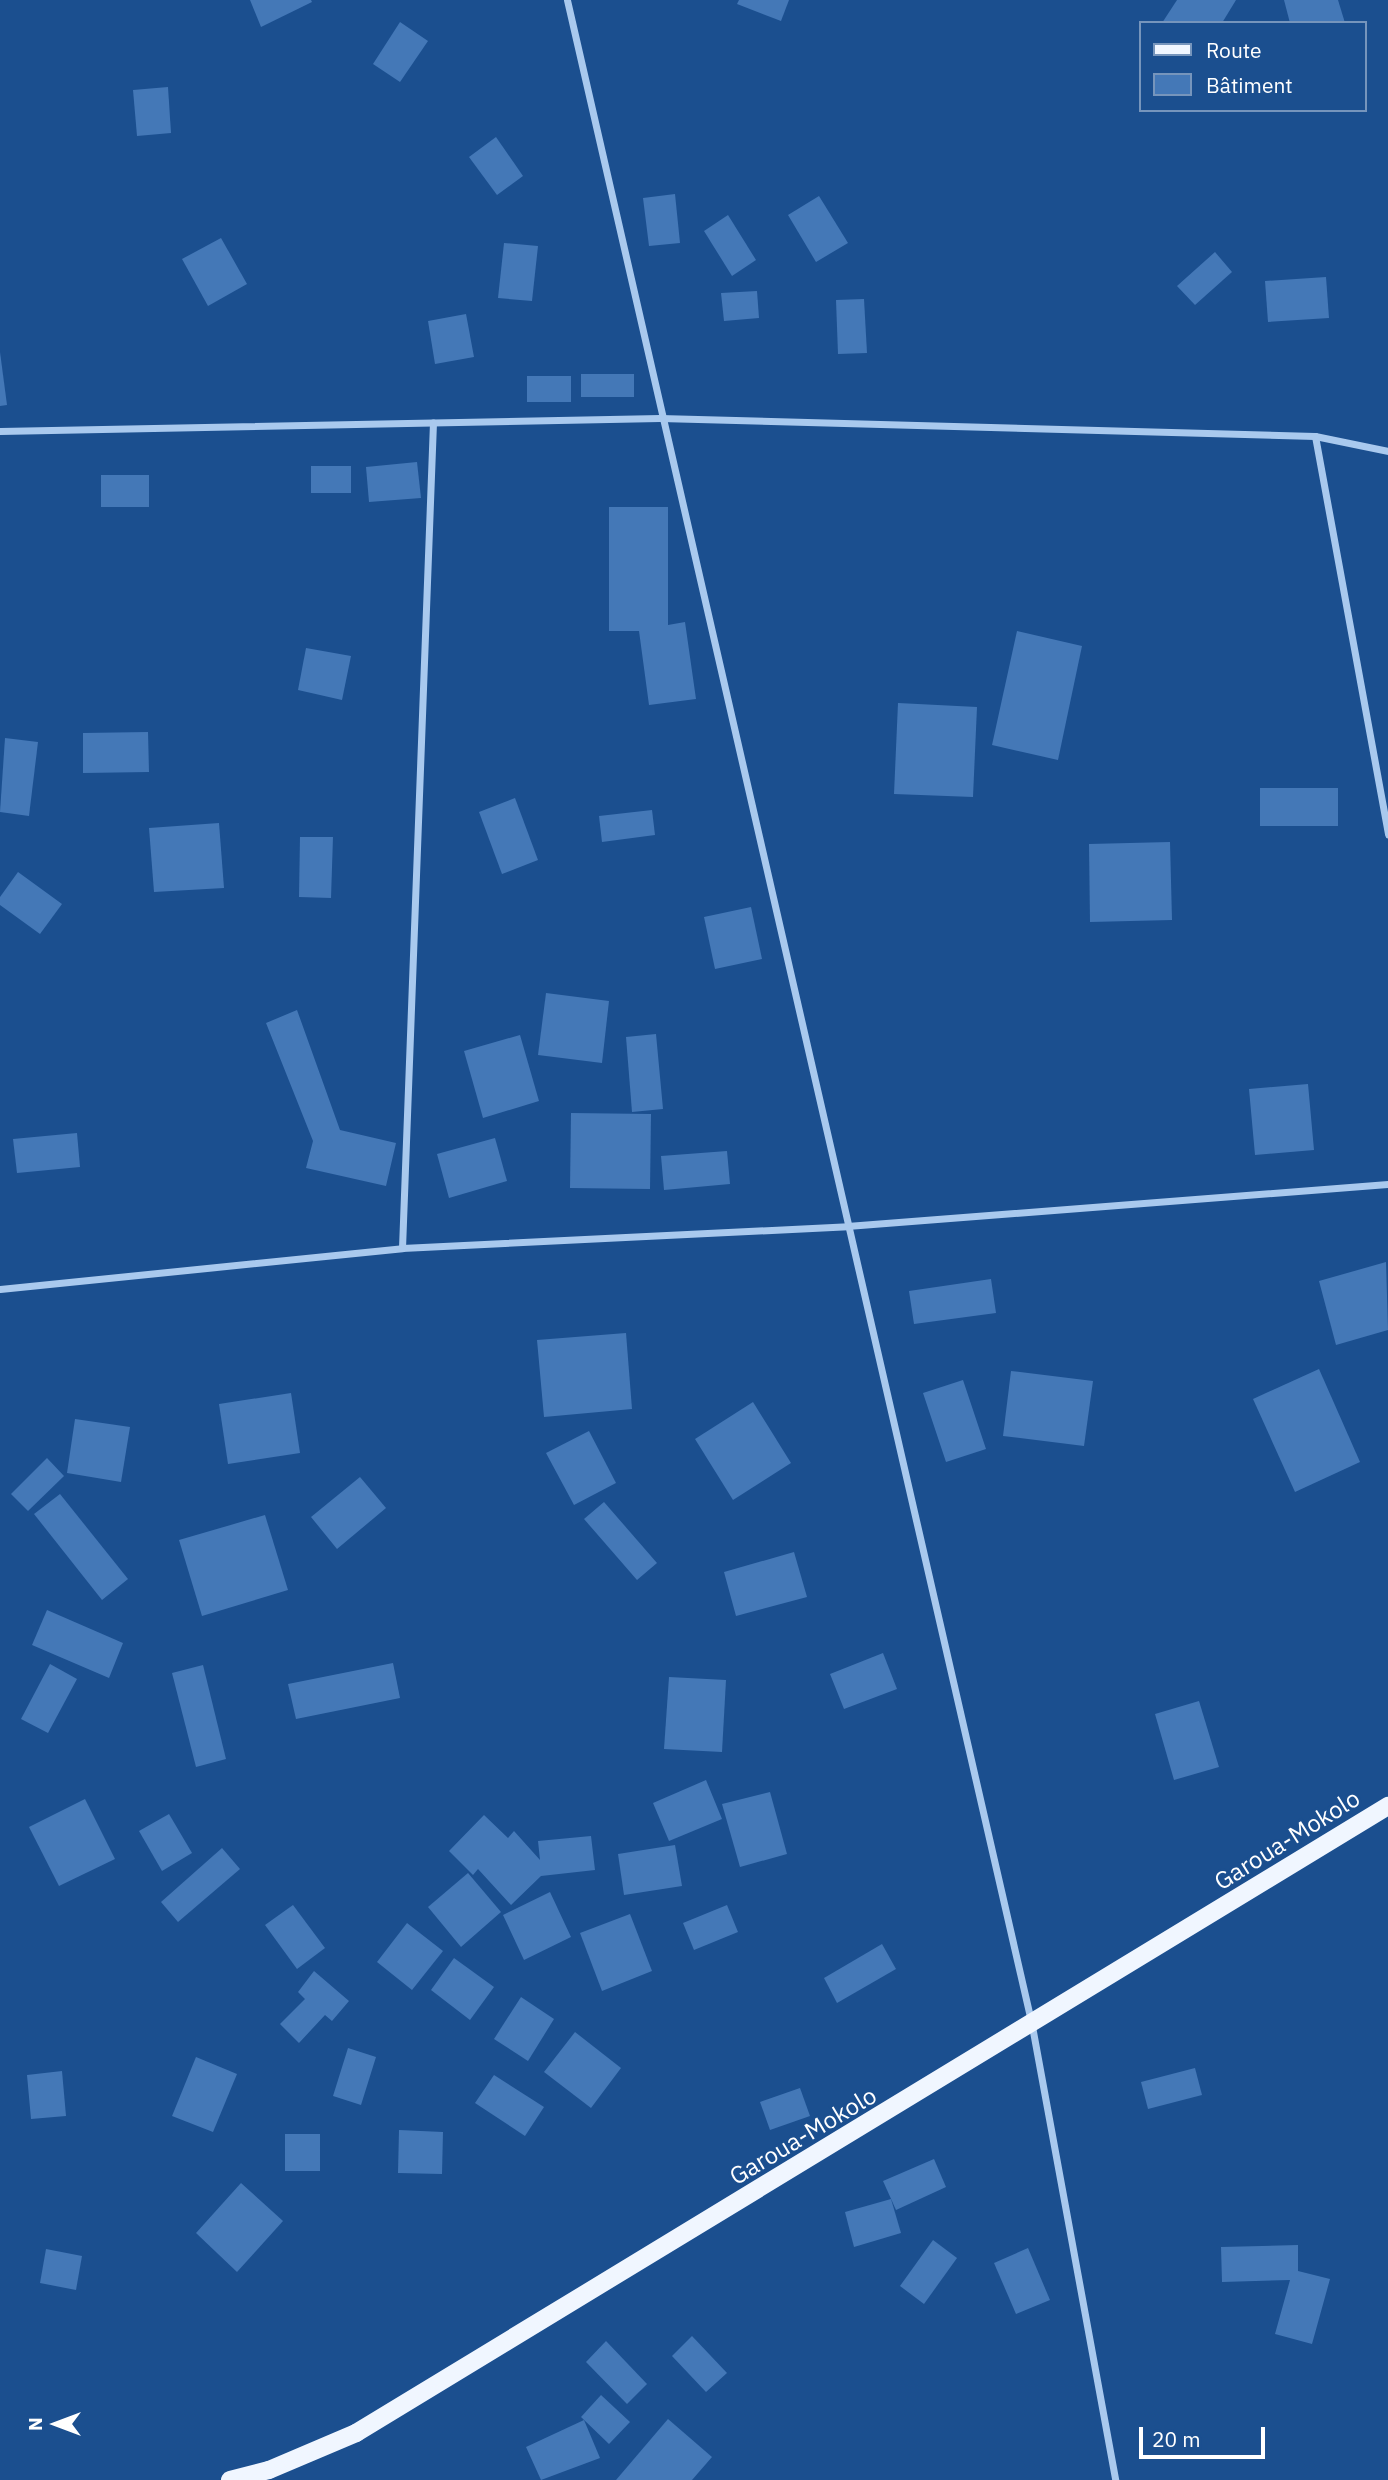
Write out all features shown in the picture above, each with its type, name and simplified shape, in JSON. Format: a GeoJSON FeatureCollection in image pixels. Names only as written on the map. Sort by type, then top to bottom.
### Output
{"type":"FeatureCollection","features":[{"type":"Feature","properties":{"kind":"main road","name":"Garoua-Mokolo"},"geometry":{"type":"LineString","coordinates":[[230,2480],[269,2470],[356,2433],[1032,2026],[1388,1806]]}},
{"type":"Feature","properties":{"kind":"street"},"geometry":{"type":"LineString","coordinates":[[567,0],[660,418],[1032,2026],[1115,2480]]}},
{"type":"Feature","properties":{"kind":"street"},"geometry":{"type":"LineString","coordinates":[[0,431],[660,418],[1315,436],[1388,451]]}},
{"type":"Feature","properties":{"kind":"street"},"geometry":{"type":"LineString","coordinates":[[402,1248],[433,423]]}},
{"type":"Feature","properties":{"kind":"street"},"geometry":{"type":"LineString","coordinates":[[1315,436],[1388,834]]}},
{"type":"Feature","properties":{"kind":"street"},"geometry":{"type":"LineString","coordinates":[[0,1289],[402,1248],[847,1226],[1388,1184]]}},
{"type":"Feature","properties":{"kind":"building"},"geometry":{"type":"Polygon","coordinates":[[[250,0],[311,0],[312,2],[261,27],[250,0]]]}},
{"type":"Feature","properties":{"kind":"building"},"geometry":{"type":"Polygon","coordinates":[[[739,0],[789,0],[781,21],[737,4],[739,0]]]}},
{"type":"Feature","properties":{"kind":"building"},"geometry":{"type":"Polygon","coordinates":[[[1177,0],[1236,0],[1223,21],[1163,21],[1177,0]]]}},
{"type":"Feature","properties":{"kind":"building"},"geometry":{"type":"Polygon","coordinates":[[[1284,0],[1338,0],[1344,21],[1289,21],[1284,0]]]}},
{"type":"Feature","properties":{"kind":"building"},"geometry":{"type":"Polygon","coordinates":[[[400,22],[428,41],[400,82],[373,64],[400,22]]]}},
{"type":"Feature","properties":{"kind":"building"},"geometry":{"type":"Polygon","coordinates":[[[168,87],[171,133],[137,136],[133,90],[168,87]]]}},
{"type":"Feature","properties":{"kind":"building"},"geometry":{"type":"Polygon","coordinates":[[[496,137],[523,176],[497,195],[469,157],[496,137]]]}},
{"type":"Feature","properties":{"kind":"building"},"geometry":{"type":"Polygon","coordinates":[[[675,194],[680,243],[649,246],[643,198],[675,194]]]}},
{"type":"Feature","properties":{"kind":"building"},"geometry":{"type":"Polygon","coordinates":[[[819,196],[848,243],[816,262],[788,215],[819,196]]]}},
{"type":"Feature","properties":{"kind":"building"},"geometry":{"type":"Polygon","coordinates":[[[728,215],[756,260],[732,276],[704,231],[728,215]]]}},
{"type":"Feature","properties":{"kind":"building"},"geometry":{"type":"Polygon","coordinates":[[[221,238],[247,284],[208,306],[182,259],[221,238]]]}},
{"type":"Feature","properties":{"kind":"building"},"geometry":{"type":"Polygon","coordinates":[[[504,243],[538,246],[532,301],[498,298],[504,243]]]}},
{"type":"Feature","properties":{"kind":"building"},"geometry":{"type":"Polygon","coordinates":[[[1215,252],[1232,272],[1195,305],[1177,286],[1215,252]]]}},
{"type":"Feature","properties":{"kind":"building"},"geometry":{"type":"Polygon","coordinates":[[[1326,277],[1329,318],[1268,322],[1265,281],[1326,277]]]}},
{"type":"Feature","properties":{"kind":"building"},"geometry":{"type":"Polygon","coordinates":[[[757,291],[759,318],[724,321],[721,293],[757,291]]]}},
{"type":"Feature","properties":{"kind":"building"},"geometry":{"type":"Polygon","coordinates":[[[864,299],[867,353],[838,354],[836,300],[864,299]]]}},
{"type":"Feature","properties":{"kind":"building"},"geometry":{"type":"Polygon","coordinates":[[[466,314],[474,357],[435,364],[428,321],[466,314]]]}},
{"type":"Feature","properties":{"kind":"building"},"geometry":{"type":"Polygon","coordinates":[[[0,352],[7,405],[0,406],[0,352]]]}},
{"type":"Feature","properties":{"kind":"building"},"geometry":{"type":"Polygon","coordinates":[[[581,374],[634,374],[634,397],[581,397],[581,374]]]}},
{"type":"Feature","properties":{"kind":"building"},"geometry":{"type":"Polygon","coordinates":[[[527,376],[571,376],[571,402],[527,402],[527,376]]]}},
{"type":"Feature","properties":{"kind":"building"},"geometry":{"type":"Polygon","coordinates":[[[417,462],[421,498],[369,502],[366,467],[417,462]]]}},
{"type":"Feature","properties":{"kind":"building"},"geometry":{"type":"Polygon","coordinates":[[[311,466],[351,466],[351,493],[311,493],[311,466]]]}},
{"type":"Feature","properties":{"kind":"building"},"geometry":{"type":"Polygon","coordinates":[[[101,475],[149,475],[149,507],[101,507],[101,475]]]}},
{"type":"Feature","properties":{"kind":"building"},"geometry":{"type":"Polygon","coordinates":[[[609,507],[668,507],[668,625],[685,622],[696,699],[649,705],[639,631],[609,631],[609,507]]]}},
{"type":"Feature","properties":{"kind":"building"},"geometry":{"type":"Polygon","coordinates":[[[1017,631],[1082,646],[1058,760],[992,745],[1017,631]]]}},
{"type":"Feature","properties":{"kind":"building"},"geometry":{"type":"Polygon","coordinates":[[[306,648],[351,656],[342,700],[298,690],[306,648]]]}},
{"type":"Feature","properties":{"kind":"building"},"geometry":{"type":"Polygon","coordinates":[[[898,703],[977,707],[973,797],[894,794],[898,703]]]}},
{"type":"Feature","properties":{"kind":"building"},"geometry":{"type":"Polygon","coordinates":[[[148,732],[149,772],[83,773],[83,733],[148,732]]]}},
{"type":"Feature","properties":{"kind":"building"},"geometry":{"type":"Polygon","coordinates":[[[5,738],[38,742],[29,816],[0,812],[5,738]]]}},
{"type":"Feature","properties":{"kind":"building"},"geometry":{"type":"Polygon","coordinates":[[[1260,788],[1338,788],[1338,826],[1260,826],[1260,788]]]}},
{"type":"Feature","properties":{"kind":"building"},"geometry":{"type":"Polygon","coordinates":[[[515,798],[538,860],[502,874],[479,812],[515,798]]]}},
{"type":"Feature","properties":{"kind":"building"},"geometry":{"type":"Polygon","coordinates":[[[652,810],[655,835],[602,842],[599,816],[652,810]]]}},
{"type":"Feature","properties":{"kind":"building"},"geometry":{"type":"Polygon","coordinates":[[[219,823],[224,888],[154,892],[149,828],[219,823]]]}},
{"type":"Feature","properties":{"kind":"building"},"geometry":{"type":"Polygon","coordinates":[[[300,837],[333,837],[331,898],[299,897],[300,837]]]}},
{"type":"Feature","properties":{"kind":"building"},"geometry":{"type":"Polygon","coordinates":[[[1170,842],[1172,920],[1090,922],[1089,844],[1170,842]]]}},
{"type":"Feature","properties":{"kind":"building"},"geometry":{"type":"Polygon","coordinates":[[[18,872],[62,904],[40,934],[0,905],[0,897],[18,872]]]}},
{"type":"Feature","properties":{"kind":"building"},"geometry":{"type":"Polygon","coordinates":[[[751,907],[762,959],[715,969],[704,917],[751,907]]]}},
{"type":"Feature","properties":{"kind":"building"},"geometry":{"type":"Polygon","coordinates":[[[546,993],[609,1001],[602,1063],[538,1055],[546,993]]]}},
{"type":"Feature","properties":{"kind":"building"},"geometry":{"type":"Polygon","coordinates":[[[297,1010],[340,1130],[396,1143],[386,1186],[306,1168],[313,1141],[266,1023],[297,1010]]]}},
{"type":"Feature","properties":{"kind":"building"},"geometry":{"type":"Polygon","coordinates":[[[656,1034],[663,1109],[632,1112],[626,1037],[656,1034]]]}},
{"type":"Feature","properties":{"kind":"building"},"geometry":{"type":"Polygon","coordinates":[[[520,1035],[539,1101],[483,1118],[464,1051],[520,1035]]]}},
{"type":"Feature","properties":{"kind":"building"},"geometry":{"type":"Polygon","coordinates":[[[1308,1084],[1314,1150],[1255,1155],[1249,1089],[1308,1084]]]}},
{"type":"Feature","properties":{"kind":"building"},"geometry":{"type":"Polygon","coordinates":[[[571,1113],[651,1114],[650,1189],[570,1188],[571,1113]]]}},
{"type":"Feature","properties":{"kind":"building"},"geometry":{"type":"Polygon","coordinates":[[[77,1133],[80,1167],[17,1173],[13,1139],[77,1133]]]}},
{"type":"Feature","properties":{"kind":"building"},"geometry":{"type":"Polygon","coordinates":[[[495,1138],[507,1181],[449,1198],[437,1154],[495,1138]]]}},
{"type":"Feature","properties":{"kind":"building"},"geometry":{"type":"Polygon","coordinates":[[[727,1151],[730,1184],[664,1190],[661,1156],[727,1151]]]}},
{"type":"Feature","properties":{"kind":"building"},"geometry":{"type":"Polygon","coordinates":[[[1386,1262],[1388,1330],[1336,1345],[1319,1281],[1386,1262]]]}},
{"type":"Feature","properties":{"kind":"building"},"geometry":{"type":"Polygon","coordinates":[[[991,1279],[996,1313],[914,1324],[909,1291],[991,1279]]]}},
{"type":"Feature","properties":{"kind":"building"},"geometry":{"type":"Polygon","coordinates":[[[626,1333],[632,1409],[544,1417],[537,1340],[626,1333]]]}},
{"type":"Feature","properties":{"kind":"building"},"geometry":{"type":"Polygon","coordinates":[[[1319,1369],[1360,1462],[1295,1492],[1253,1399],[1319,1369]]]}},
{"type":"Feature","properties":{"kind":"building"},"geometry":{"type":"Polygon","coordinates":[[[1011,1371],[1093,1381],[1084,1446],[1003,1436],[1011,1371]]]}},
{"type":"Feature","properties":{"kind":"building"},"geometry":{"type":"Polygon","coordinates":[[[963,1380],[986,1449],[946,1462],[923,1393],[963,1380]]]}},
{"type":"Feature","properties":{"kind":"building"},"geometry":{"type":"Polygon","coordinates":[[[291,1393],[300,1453],[228,1464],[219,1404],[291,1393]]]}},
{"type":"Feature","properties":{"kind":"building"},"geometry":{"type":"Polygon","coordinates":[[[753,1402],[791,1463],[733,1500],[695,1439],[753,1402]]]}},
{"type":"Feature","properties":{"kind":"building"},"geometry":{"type":"Polygon","coordinates":[[[75,1419],[130,1427],[121,1482],[67,1473],[75,1419]]]}},
{"type":"Feature","properties":{"kind":"building"},"geometry":{"type":"Polygon","coordinates":[[[589,1431],[616,1483],[574,1505],[546,1453],[589,1431]]]}},
{"type":"Feature","properties":{"kind":"building"},"geometry":{"type":"Polygon","coordinates":[[[47,1458],[64,1476],[28,1511],[11,1494],[47,1458]]]}},
{"type":"Feature","properties":{"kind":"building"},"geometry":{"type":"Polygon","coordinates":[[[360,1477],[386,1508],[337,1549],[311,1517],[360,1477]]]}},
{"type":"Feature","properties":{"kind":"building"},"geometry":{"type":"Polygon","coordinates":[[[60,1494],[128,1579],[102,1600],[34,1514],[60,1494]]]}},
{"type":"Feature","properties":{"kind":"building"},"geometry":{"type":"Polygon","coordinates":[[[604,1502],[657,1563],[637,1580],[584,1519],[604,1502]]]}},
{"type":"Feature","properties":{"kind":"building"},"geometry":{"type":"Polygon","coordinates":[[[265,1515],[288,1590],[202,1616],[179,1540],[265,1515]]]}},
{"type":"Feature","properties":{"kind":"building"},"geometry":{"type":"Polygon","coordinates":[[[794,1552],[807,1597],[736,1616],[724,1572],[794,1552]]]}},
{"type":"Feature","properties":{"kind":"building"},"geometry":{"type":"Polygon","coordinates":[[[47,1610],[123,1643],[109,1678],[32,1645],[47,1610]]]}},
{"type":"Feature","properties":{"kind":"building"},"geometry":{"type":"Polygon","coordinates":[[[883,1653],[897,1689],[844,1709],[830,1674],[883,1653]]]}},
{"type":"Feature","properties":{"kind":"building"},"geometry":{"type":"Polygon","coordinates":[[[393,1663],[400,1698],[296,1719],[288,1684],[393,1663]]]}},
{"type":"Feature","properties":{"kind":"building"},"geometry":{"type":"Polygon","coordinates":[[[50,1664],[77,1679],[48,1733],[21,1719],[50,1664]]]}},
{"type":"Feature","properties":{"kind":"building"},"geometry":{"type":"Polygon","coordinates":[[[203,1665],[226,1759],[196,1767],[172,1673],[203,1665]]]}},
{"type":"Feature","properties":{"kind":"building"},"geometry":{"type":"Polygon","coordinates":[[[669,1677],[726,1680],[722,1752],[664,1749],[669,1677]]]}},
{"type":"Feature","properties":{"kind":"building"},"geometry":{"type":"Polygon","coordinates":[[[1199,1701],[1219,1767],[1174,1780],[1155,1714],[1199,1701]]]}},
{"type":"Feature","properties":{"kind":"building"},"geometry":{"type":"Polygon","coordinates":[[[706,1780],[722,1819],[669,1841],[653,1803],[706,1780]]]}},
{"type":"Feature","properties":{"kind":"building"},"geometry":{"type":"Polygon","coordinates":[[[770,1792],[787,1854],[740,1867],[722,1804],[770,1792]]]}},
{"type":"Feature","properties":{"kind":"building"},"geometry":{"type":"Polygon","coordinates":[[[85,1799],[115,1859],[59,1886],[29,1827],[85,1799]]]}},
{"type":"Feature","properties":{"kind":"building"},"geometry":{"type":"Polygon","coordinates":[[[169,1814],[192,1853],[162,1871],[139,1831],[169,1814]]]}},
{"type":"Feature","properties":{"kind":"building"},"geometry":{"type":"Polygon","coordinates":[[[484,1815],[508,1838],[514,1831],[540,1860],[538,1841],[591,1836],[595,1870],[541,1876],[511,1905],[478,1869],[473,1875],[449,1851],[484,1815]]]}},
{"type":"Feature","properties":{"kind":"building"},"geometry":{"type":"Polygon","coordinates":[[[675,1845],[682,1886],[624,1895],[618,1854],[675,1845]]]}},
{"type":"Feature","properties":{"kind":"building"},"geometry":{"type":"Polygon","coordinates":[[[222,1848],[240,1869],[178,1922],[161,1902],[222,1848]]]}},
{"type":"Feature","properties":{"kind":"building"},"geometry":{"type":"Polygon","coordinates":[[[468,1873],[501,1912],[461,1947],[428,1907],[468,1873]]]}},
{"type":"Feature","properties":{"kind":"building"},"geometry":{"type":"Polygon","coordinates":[[[550,1892],[571,1937],[524,1960],[503,1915],[550,1892]]]}},
{"type":"Feature","properties":{"kind":"building"},"geometry":{"type":"Polygon","coordinates":[[[293,1905],[325,1948],[297,1969],[265,1925],[293,1905]]]}},
{"type":"Feature","properties":{"kind":"building"},"geometry":{"type":"Polygon","coordinates":[[[727,1905],[738,1932],[694,1950],[683,1923],[727,1905]]]}},
{"type":"Feature","properties":{"kind":"building"},"geometry":{"type":"Polygon","coordinates":[[[630,1914],[652,1971],[602,1991],[580,1933],[630,1914]]]}},
{"type":"Feature","properties":{"kind":"building"},"geometry":{"type":"Polygon","coordinates":[[[407,1923],[443,1951],[412,1990],[377,1962],[407,1923]]]}},
{"type":"Feature","properties":{"kind":"building"},"geometry":{"type":"Polygon","coordinates":[[[882,1944],[896,1969],[837,2003],[824,1978],[882,1944]]]}},
{"type":"Feature","properties":{"kind":"building"},"geometry":{"type":"Polygon","coordinates":[[[454,1958],[494,1987],[470,2020],[431,1990],[454,1958]]]}},
{"type":"Feature","properties":{"kind":"building"},"geometry":{"type":"Polygon","coordinates":[[[314,1971],[349,2001],[332,2021],[325,2015],[299,2043],[280,2024],[305,1999],[298,1992],[314,1971]]]}},
{"type":"Feature","properties":{"kind":"building"},"geometry":{"type":"Polygon","coordinates":[[[521,1997],[554,2019],[528,2061],[494,2039],[521,1997]]]}},
{"type":"Feature","properties":{"kind":"building"},"geometry":{"type":"Polygon","coordinates":[[[575,2032],[621,2068],[591,2108],[544,2072],[575,2032]]]}},
{"type":"Feature","properties":{"kind":"building"},"geometry":{"type":"Polygon","coordinates":[[[348,2048],[376,2057],[361,2105],[333,2096],[348,2048]]]}},
{"type":"Feature","properties":{"kind":"building"},"geometry":{"type":"Polygon","coordinates":[[[196,2057],[237,2074],[213,2132],[172,2116],[196,2057]]]}},
{"type":"Feature","properties":{"kind":"building"},"geometry":{"type":"Polygon","coordinates":[[[1195,2068],[1202,2095],[1148,2109],[1141,2082],[1195,2068]]]}},
{"type":"Feature","properties":{"kind":"building"},"geometry":{"type":"Polygon","coordinates":[[[62,2071],[66,2116],[31,2119],[27,2075],[62,2071]]]}},
{"type":"Feature","properties":{"kind":"building"},"geometry":{"type":"Polygon","coordinates":[[[494,2075],[544,2107],[525,2136],[475,2103],[494,2075]]]}},
{"type":"Feature","properties":{"kind":"building"},"geometry":{"type":"Polygon","coordinates":[[[800,2088],[810,2116],[770,2130],[760,2102],[800,2088]]]}},
{"type":"Feature","properties":{"kind":"building"},"geometry":{"type":"Polygon","coordinates":[[[399,2130],[443,2132],[442,2174],[398,2173],[399,2130]]]}},
{"type":"Feature","properties":{"kind":"building"},"geometry":{"type":"Polygon","coordinates":[[[285,2134],[320,2134],[320,2171],[285,2171],[285,2134]]]}},
{"type":"Feature","properties":{"kind":"building"},"geometry":{"type":"Polygon","coordinates":[[[934,2159],[946,2187],[896,2210],[883,2181],[934,2159]]]}},
{"type":"Feature","properties":{"kind":"building"},"geometry":{"type":"Polygon","coordinates":[[[241,2183],[283,2221],[237,2272],[196,2233],[241,2183]]]}},
{"type":"Feature","properties":{"kind":"building"},"geometry":{"type":"Polygon","coordinates":[[[891,2199],[901,2233],[854,2247],[845,2212],[891,2199]]]}},
{"type":"Feature","properties":{"kind":"building"},"geometry":{"type":"Polygon","coordinates":[[[933,2240],[957,2258],[924,2304],[900,2286],[933,2240]]]}},
{"type":"Feature","properties":{"kind":"building"},"geometry":{"type":"Polygon","coordinates":[[[1298,2245],[1298,2271],[1330,2279],[1312,2344],[1275,2334],[1290,2280],[1222,2282],[1221,2247],[1298,2245]]]}},
{"type":"Feature","properties":{"kind":"building"},"geometry":{"type":"Polygon","coordinates":[[[1028,2248],[1050,2300],[1016,2314],[994,2263],[1028,2248]]]}},
{"type":"Feature","properties":{"kind":"building"},"geometry":{"type":"Polygon","coordinates":[[[46,2249],[82,2256],[76,2290],[40,2283],[46,2249]]]}},
{"type":"Feature","properties":{"kind":"building"},"geometry":{"type":"Polygon","coordinates":[[[692,2336],[727,2373],[706,2392],[672,2356],[692,2336]]]}},
{"type":"Feature","properties":{"kind":"building"},"geometry":{"type":"Polygon","coordinates":[[[606,2341],[647,2384],[627,2404],[586,2362],[606,2341]]]}},
{"type":"Feature","properties":{"kind":"building"},"geometry":{"type":"Polygon","coordinates":[[[601,2395],[630,2422],[609,2444],[581,2417],[601,2395]]]}},
{"type":"Feature","properties":{"kind":"building"},"geometry":{"type":"Polygon","coordinates":[[[668,2419],[712,2457],[692,2480],[616,2480],[668,2419]]]}},
{"type":"Feature","properties":{"kind":"building"},"geometry":{"type":"Polygon","coordinates":[[[584,2420],[600,2458],[541,2480],[526,2447],[584,2420]]]}}]}
